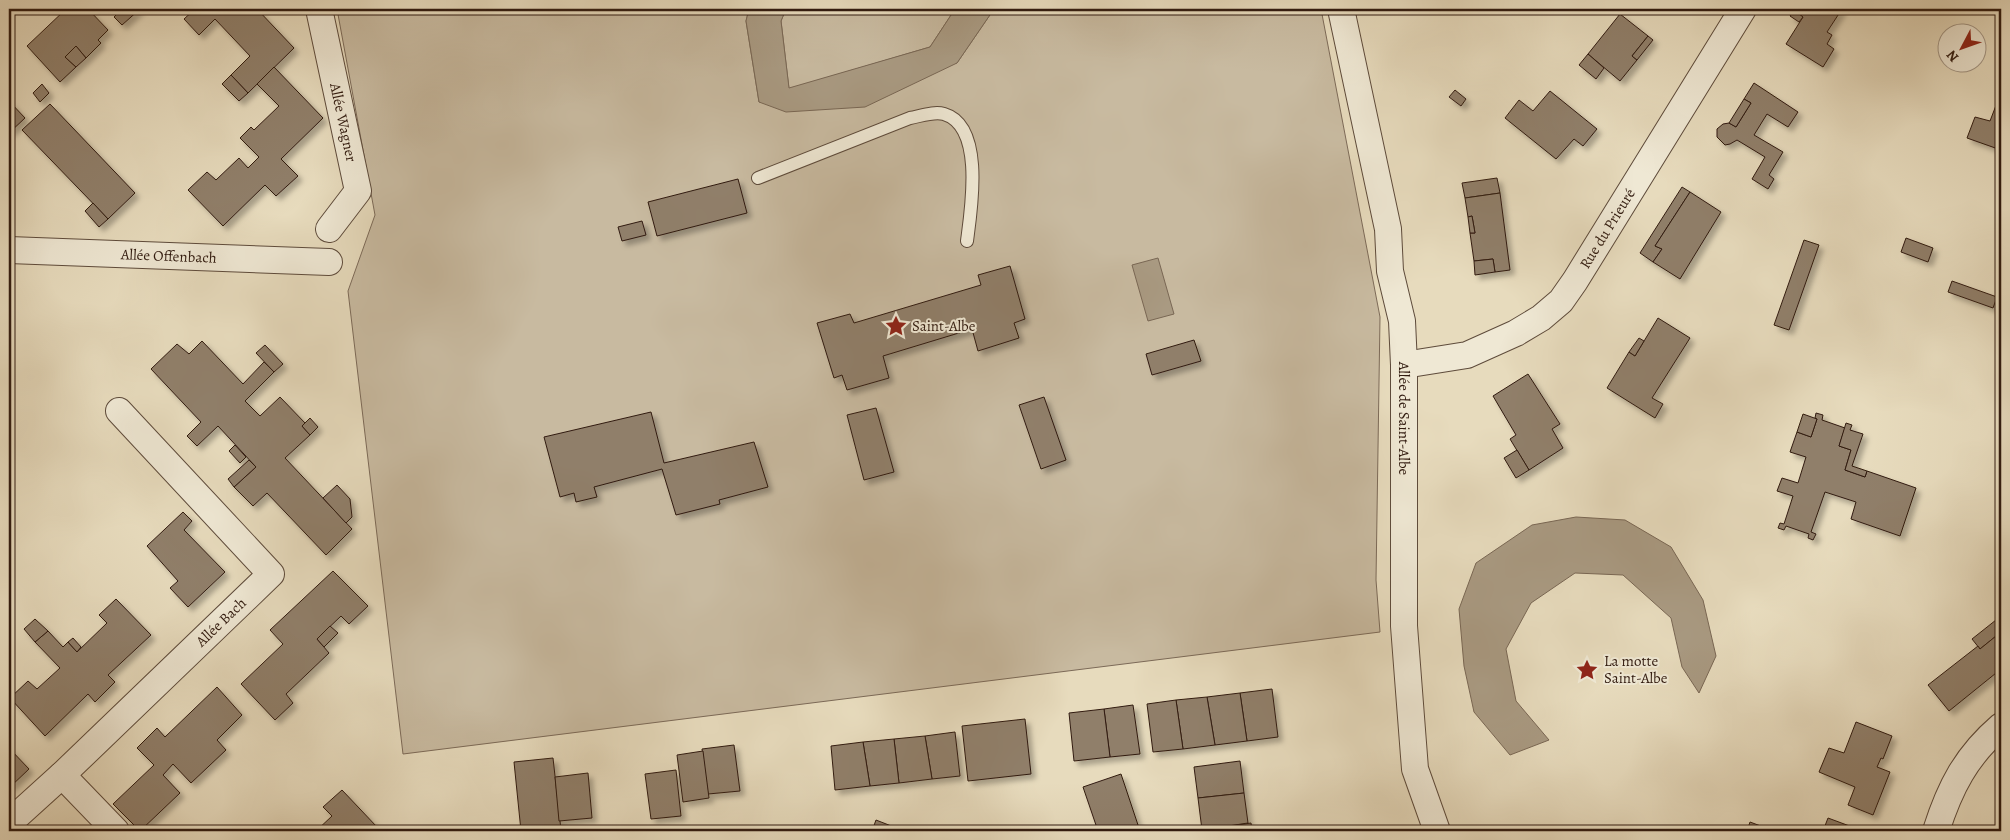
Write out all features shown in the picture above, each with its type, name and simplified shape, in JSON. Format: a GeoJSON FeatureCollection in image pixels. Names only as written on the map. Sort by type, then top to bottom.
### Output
{"type":"FeatureCollection","features":[{"type":"Feature","properties":{"kind":"street","name":"Allée Wagner"},"geometry":{"type":"LineString","coordinates":[[319,9],[358,191],[329,229]]}},
{"type":"Feature","properties":{"kind":"street","name":"Allée de Saint-Albe"},"geometry":{"type":"LineString","coordinates":[[1341,9],[1388,229],[1390,271],[1402,321],[1404,365],[1404,626],[1415,769],[1438,831]]}},
{"type":"Feature","properties":{"kind":"street","name":"Rue du Prieuré"},"geometry":{"type":"LineString","coordinates":[[1404,365],[1467,355],[1516,333],[1541,318],[1561,301],[1743,9]]}},
{"type":"Feature","properties":{"kind":"street","name":"Allée Offenbach"},"geometry":{"type":"LineString","coordinates":[[9,250],[329,262]]}},
{"type":"Feature","properties":{"kind":"street","name":"Allée Bach"},"geometry":{"type":"LineString","coordinates":[[9,823],[62,775],[271,574],[119,411]]}},
{"type":"Feature","properties":{"kind":"street"},"geometry":{"type":"LineString","coordinates":[[1936,831],[1944,806],[1964,766],[1987,738],[2001,726]]}},
{"type":"Feature","properties":{"kind":"street"},"geometry":{"type":"LineString","coordinates":[[62,775],[116,831]]}},
{"type":"Feature","properties":{"kind":"lane"},"geometry":{"type":"LineString","coordinates":[[758,178],[910,118],[931,114],[944,114],[955,120],[967,136],[973,166],[972,210],[966,241]]}},
{"type":"Feature","properties":{"kind":"shaded area"},"geometry":{"type":"Polygon","coordinates":[[[337,9],[749,9],[746,21],[759,102],[957,63],[994,9],[1321,9],[1380,317],[1376,580],[1380,632],[403,754],[348,291],[375,215],[337,9]]]}},
{"type":"Feature","properties":{"kind":"shaded area"},"geometry":{"type":"Polygon","coordinates":[[[749,9],[786,9],[781,21],[789,88],[930,47],[955,9],[994,9],[957,63],[865,107],[786,112],[759,102],[746,21],[749,9]]]}},
{"type":"Feature","properties":{"kind":"shaded area"},"geometry":{"type":"Polygon","coordinates":[[[786,9],[955,9],[930,47],[789,89],[781,21],[786,9]]]}},
{"type":"Feature","properties":{"kind":"shaded area"},"geometry":{"type":"Polygon","coordinates":[[[1158,258],[1174,314],[1148,321],[1132,265],[1158,258]]]}},
{"type":"Feature","properties":{"kind":"shaded area"},"geometry":{"type":"Polygon","coordinates":[[[1576,517],[1625,520],[1671,547],[1703,600],[1716,656],[1699,693],[1682,667],[1671,618],[1623,575],[1575,573],[1531,603],[1506,649],[1516,701],[1549,740],[1510,755],[1474,712],[1464,666],[1459,609],[1476,563],[1532,525],[1576,517]]]}},
{"type":"Feature","properties":{"kind":"building"},"geometry":{"type":"Polygon","coordinates":[[[66,9],[88,9],[108,30],[98,40],[101,43],[86,58],[76,46],[65,57],[76,67],[60,82],[27,46],[66,9]]]}},
{"type":"Feature","properties":{"kind":"building"},"geometry":{"type":"Polygon","coordinates":[[[122,9],[140,9],[122,25],[114,17],[122,9]]]}},
{"type":"Feature","properties":{"kind":"building"},"geometry":{"type":"Polygon","coordinates":[[[195,9],[257,9],[294,48],[248,93],[231,75],[250,56],[215,19],[199,35],[184,19],[195,9]]]}},
{"type":"Feature","properties":{"kind":"building"},"geometry":{"type":"Polygon","coordinates":[[[1795,9],[1842,9],[1827,32],[1832,35],[1827,44],[1834,49],[1823,67],[1786,44],[1803,17],[1795,9]]]}},
{"type":"Feature","properties":{"kind":"building"},"geometry":{"type":"Polygon","coordinates":[[[1794,10],[1803,17],[1799,22],[1790,16],[1794,10]]]}},
{"type":"Feature","properties":{"kind":"building"},"geometry":{"type":"Polygon","coordinates":[[[1620,14],[1648,36],[1632,56],[1637,60],[1620,81],[1588,54],[1620,14]]]}},
{"type":"Feature","properties":{"kind":"building"},"geometry":{"type":"Polygon","coordinates":[[[1648,36],[1653,40],[1637,60],[1632,56],[1648,36]]]}},
{"type":"Feature","properties":{"kind":"building"},"geometry":{"type":"Polygon","coordinates":[[[76,46],[86,58],[76,67],[65,57],[76,46]]]}},
{"type":"Feature","properties":{"kind":"building"},"geometry":{"type":"Polygon","coordinates":[[[1588,54],[1604,68],[1596,79],[1579,65],[1588,54]]]}},
{"type":"Feature","properties":{"kind":"building"},"geometry":{"type":"Polygon","coordinates":[[[274,67],[323,118],[281,159],[298,176],[276,196],[265,185],[223,226],[188,190],[207,172],[216,180],[239,158],[248,168],[259,157],[240,138],[251,127],[254,130],[279,106],[257,84],[274,67]]]}},
{"type":"Feature","properties":{"kind":"building"},"geometry":{"type":"Polygon","coordinates":[[[231,75],[248,93],[239,101],[222,84],[231,75]]]}},
{"type":"Feature","properties":{"kind":"building"},"geometry":{"type":"Polygon","coordinates":[[[1754,83],[1798,112],[1788,127],[1767,114],[1754,135],[1783,152],[1769,175],[1774,179],[1768,189],[1752,179],[1765,157],[1737,140],[1725,145],[1717,137],[1717,129],[1723,124],[1729,123],[1736,127],[1751,103],[1744,99],[1754,83]]]}},
{"type":"Feature","properties":{"kind":"building"},"geometry":{"type":"Polygon","coordinates":[[[42,84],[49,93],[40,102],[33,93],[42,84]]]}},
{"type":"Feature","properties":{"kind":"building"},"geometry":{"type":"Polygon","coordinates":[[[1455,90],[1466,99],[1461,106],[1449,97],[1455,90]]]}},
{"type":"Feature","properties":{"kind":"building"},"geometry":{"type":"Polygon","coordinates":[[[1550,91],[1597,129],[1583,146],[1574,139],[1556,159],[1505,118],[1519,100],[1533,111],[1550,91]]]}},
{"type":"Feature","properties":{"kind":"building"},"geometry":{"type":"Polygon","coordinates":[[[2000,95],[2001,150],[1967,138],[1975,117],[1990,121],[2000,95]]]}},
{"type":"Feature","properties":{"kind":"building"},"geometry":{"type":"Polygon","coordinates":[[[1744,99],[1751,103],[1736,127],[1729,123],[1744,99]]]}},
{"type":"Feature","properties":{"kind":"building"},"geometry":{"type":"Polygon","coordinates":[[[9,101],[25,118],[9,133],[9,101]]]}},
{"type":"Feature","properties":{"kind":"building"},"geometry":{"type":"Polygon","coordinates":[[[50,104],[135,193],[108,219],[22,130],[50,104]]]}},
{"type":"Feature","properties":{"kind":"building"},"geometry":{"type":"Polygon","coordinates":[[[1497,178],[1500,193],[1465,198],[1462,183],[1497,178]]]}},
{"type":"Feature","properties":{"kind":"building"},"geometry":{"type":"Polygon","coordinates":[[[738,179],[747,213],[657,236],[648,202],[738,179]]]}},
{"type":"Feature","properties":{"kind":"building"},"geometry":{"type":"Polygon","coordinates":[[[1682,187],[1690,192],[1655,246],[1662,249],[1653,262],[1640,253],[1682,187]]]}},
{"type":"Feature","properties":{"kind":"building"},"geometry":{"type":"Polygon","coordinates":[[[1690,192],[1721,212],[1680,279],[1653,262],[1662,249],[1655,246],[1690,192]]]}},
{"type":"Feature","properties":{"kind":"building"},"geometry":{"type":"Polygon","coordinates":[[[1500,193],[1510,270],[1495,272],[1493,259],[1474,261],[1470,233],[1475,233],[1472,216],[1468,217],[1465,198],[1500,193]]]}},
{"type":"Feature","properties":{"kind":"building"},"geometry":{"type":"Polygon","coordinates":[[[93,203],[108,219],[99,227],[85,211],[93,203]]]}},
{"type":"Feature","properties":{"kind":"building"},"geometry":{"type":"Polygon","coordinates":[[[1472,216],[1475,233],[1470,233],[1468,217],[1472,216]]]}},
{"type":"Feature","properties":{"kind":"building"},"geometry":{"type":"Polygon","coordinates":[[[642,221],[646,235],[622,241],[618,227],[642,221]]]}},
{"type":"Feature","properties":{"kind":"building"},"geometry":{"type":"Polygon","coordinates":[[[1906,238],[1933,248],[1928,262],[1901,252],[1906,238]]]}},
{"type":"Feature","properties":{"kind":"building"},"geometry":{"type":"Polygon","coordinates":[[[1804,240],[1819,245],[1789,330],[1774,325],[1804,240]]]}},
{"type":"Feature","properties":{"kind":"building"},"geometry":{"type":"Polygon","coordinates":[[[1493,259],[1495,272],[1475,275],[1474,261],[1493,259]]]}},
{"type":"Feature","properties":{"kind":"building"},"geometry":{"type":"Polygon","coordinates":[[[1010,266],[1025,319],[1014,323],[1019,338],[978,351],[972,329],[883,356],[889,378],[847,390],[842,375],[834,378],[817,323],[850,314],[854,323],[981,285],[978,275],[1010,266]]]}},
{"type":"Feature","properties":{"kind":"building"},"geometry":{"type":"Polygon","coordinates":[[[1952,281],[1997,297],[1993,308],[1948,292],[1952,281]]]}},
{"type":"Feature","properties":{"kind":"building"},"geometry":{"type":"Polygon","coordinates":[[[1658,318],[1690,338],[1652,398],[1663,404],[1655,418],[1607,388],[1629,352],[1635,356],[1658,318]]]}},
{"type":"Feature","properties":{"kind":"building"},"geometry":{"type":"Polygon","coordinates":[[[1639,338],[1644,341],[1635,356],[1629,352],[1639,338]]]}},
{"type":"Feature","properties":{"kind":"building"},"geometry":{"type":"Polygon","coordinates":[[[1194,340],[1201,361],[1152,375],[1146,354],[1194,340]]]}},
{"type":"Feature","properties":{"kind":"building"},"geometry":{"type":"Polygon","coordinates":[[[202,341],[243,384],[264,362],[274,372],[245,401],[260,416],[280,397],[305,423],[302,426],[310,435],[285,458],[352,529],[326,555],[267,493],[253,506],[234,487],[256,467],[218,426],[197,446],[187,436],[201,422],[151,369],[177,344],[189,354],[202,341]]]}},
{"type":"Feature","properties":{"kind":"building"},"geometry":{"type":"Polygon","coordinates":[[[265,345],[283,364],[274,372],[256,353],[265,345]]]}},
{"type":"Feature","properties":{"kind":"building"},"geometry":{"type":"Polygon","coordinates":[[[1528,374],[1560,424],[1552,429],[1563,448],[1529,470],[1510,439],[1516,435],[1493,396],[1528,374]]]}},
{"type":"Feature","properties":{"kind":"building"},"geometry":{"type":"Polygon","coordinates":[[[1044,397],[1066,460],[1041,469],[1019,405],[1044,397]]]}},
{"type":"Feature","properties":{"kind":"building"},"geometry":{"type":"Polygon","coordinates":[[[876,408],[894,472],[864,480],[847,415],[876,408]]]}},
{"type":"Feature","properties":{"kind":"building"},"geometry":{"type":"Polygon","coordinates":[[[651,412],[664,463],[754,442],[768,487],[719,500],[720,504],[676,515],[662,469],[594,487],[597,497],[576,502],[574,493],[560,497],[544,437],[651,412]]]}},
{"type":"Feature","properties":{"kind":"building"},"geometry":{"type":"Polygon","coordinates":[[[1816,413],[1823,415],[1822,420],[1845,428],[1839,446],[1851,450],[1845,470],[1865,477],[1867,471],[1916,488],[1900,536],[1851,519],[1856,502],[1825,492],[1811,532],[1816,534],[1813,540],[1808,538],[1809,534],[1786,526],[1784,530],[1778,528],[1780,523],[1784,524],[1793,496],[1777,491],[1782,478],[1798,483],[1806,457],[1790,452],[1797,432],[1811,437],[1817,419],[1815,418],[1816,413]]]}},
{"type":"Feature","properties":{"kind":"building"},"geometry":{"type":"Polygon","coordinates":[[[1803,414],[1817,419],[1811,437],[1797,432],[1803,414]]]}},
{"type":"Feature","properties":{"kind":"building"},"geometry":{"type":"Polygon","coordinates":[[[310,418],[318,427],[310,435],[302,426],[310,418]]]}},
{"type":"Feature","properties":{"kind":"building"},"geometry":{"type":"Polygon","coordinates":[[[1846,423],[1852,425],[1850,430],[1863,434],[1852,466],[1867,471],[1865,477],[1845,470],[1851,450],[1839,446],[1846,423]]]}},
{"type":"Feature","properties":{"kind":"building"},"geometry":{"type":"Polygon","coordinates":[[[235,445],[246,457],[240,463],[229,451],[235,445]]]}},
{"type":"Feature","properties":{"kind":"building"},"geometry":{"type":"Polygon","coordinates":[[[1517,450],[1529,470],[1516,478],[1504,458],[1517,450]]]}},
{"type":"Feature","properties":{"kind":"building"},"geometry":{"type":"Polygon","coordinates":[[[249,460],[256,467],[234,487],[228,479],[249,460]]]}},
{"type":"Feature","properties":{"kind":"building"},"geometry":{"type":"Polygon","coordinates":[[[337,485],[350,499],[352,517],[346,523],[323,498],[337,485]]]}},
{"type":"Feature","properties":{"kind":"building"},"geometry":{"type":"Polygon","coordinates":[[[183,512],[192,521],[184,530],[225,572],[188,607],[170,588],[178,581],[147,546],[183,512]]]}},
{"type":"Feature","properties":{"kind":"building"},"geometry":{"type":"Polygon","coordinates":[[[333,571],[368,606],[349,624],[341,616],[317,639],[329,653],[286,694],[293,703],[275,720],[241,684],[283,644],[270,630],[333,571]]]}},
{"type":"Feature","properties":{"kind":"building"},"geometry":{"type":"Polygon","coordinates":[[[116,599],[151,635],[108,675],[115,682],[95,702],[88,694],[45,736],[10,698],[28,681],[37,689],[60,668],[35,642],[48,631],[63,647],[68,642],[77,652],[107,623],[99,615],[116,599]]]}},
{"type":"Feature","properties":{"kind":"building"},"geometry":{"type":"Polygon","coordinates":[[[2001,616],[2001,632],[1980,649],[1972,639],[2001,616]]]}},
{"type":"Feature","properties":{"kind":"building"},"geometry":{"type":"Polygon","coordinates":[[[35,619],[48,631],[35,642],[24,629],[35,619]]]}},
{"type":"Feature","properties":{"kind":"building"},"geometry":{"type":"Polygon","coordinates":[[[330,626],[338,633],[324,647],[317,639],[330,626]]]}},
{"type":"Feature","properties":{"kind":"building"},"geometry":{"type":"Polygon","coordinates":[[[2001,632],[2001,669],[1949,711],[1928,685],[1978,646],[1980,649],[2001,632]]]}},
{"type":"Feature","properties":{"kind":"building"},"geometry":{"type":"Polygon","coordinates":[[[73,638],[81,647],[77,652],[68,642],[73,638]]]}},
{"type":"Feature","properties":{"kind":"building"},"geometry":{"type":"Polygon","coordinates":[[[217,687],[242,715],[217,740],[226,750],[191,783],[173,764],[163,775],[180,793],[140,831],[113,804],[154,765],[137,748],[157,728],[165,737],[217,687]]]}},
{"type":"Feature","properties":{"kind":"building"},"geometry":{"type":"Polygon","coordinates":[[[1272,689],[1278,737],[1247,741],[1240,693],[1272,689]]]}},
{"type":"Feature","properties":{"kind":"building"},"geometry":{"type":"Polygon","coordinates":[[[1240,693],[1247,741],[1215,745],[1207,697],[1240,693]]]}},
{"type":"Feature","properties":{"kind":"building"},"geometry":{"type":"Polygon","coordinates":[[[1207,697],[1215,745],[1183,749],[1176,700],[1207,697]]]}},
{"type":"Feature","properties":{"kind":"building"},"geometry":{"type":"Polygon","coordinates":[[[1176,700],[1183,749],[1153,752],[1147,704],[1176,700]]]}},
{"type":"Feature","properties":{"kind":"building"},"geometry":{"type":"Polygon","coordinates":[[[1133,705],[1140,754],[1110,757],[1104,709],[1133,705]]]}},
{"type":"Feature","properties":{"kind":"building"},"geometry":{"type":"Polygon","coordinates":[[[1104,709],[1110,757],[1074,761],[1069,713],[1104,709]]]}},
{"type":"Feature","properties":{"kind":"building"},"geometry":{"type":"Polygon","coordinates":[[[1025,719],[1031,774],[968,781],[962,726],[1025,719]]]}},
{"type":"Feature","properties":{"kind":"building"},"geometry":{"type":"Polygon","coordinates":[[[1856,722],[1892,736],[1883,759],[1881,758],[1877,767],[1890,772],[1873,815],[1848,805],[1855,787],[1819,772],[1829,748],[1844,753],[1856,722]]]}},
{"type":"Feature","properties":{"kind":"building"},"geometry":{"type":"Polygon","coordinates":[[[955,732],[960,776],[932,779],[925,736],[955,732]]]}},
{"type":"Feature","properties":{"kind":"building"},"geometry":{"type":"Polygon","coordinates":[[[925,736],[932,779],[899,783],[894,739],[925,736]]]}},
{"type":"Feature","properties":{"kind":"building"},"geometry":{"type":"Polygon","coordinates":[[[894,739],[899,783],[870,786],[863,742],[894,739]]]}},
{"type":"Feature","properties":{"kind":"building"},"geometry":{"type":"Polygon","coordinates":[[[863,742],[870,786],[835,790],[831,746],[863,742]]]}},
{"type":"Feature","properties":{"kind":"building"},"geometry":{"type":"Polygon","coordinates":[[[734,745],[740,791],[708,794],[702,749],[734,745]]]}},
{"type":"Feature","properties":{"kind":"building"},"geometry":{"type":"Polygon","coordinates":[[[9,748],[29,769],[9,788],[9,748]]]}},
{"type":"Feature","properties":{"kind":"building"},"geometry":{"type":"Polygon","coordinates":[[[703,751],[709,798],[683,802],[677,755],[703,751]]]}},
{"type":"Feature","properties":{"kind":"building"},"geometry":{"type":"Polygon","coordinates":[[[553,758],[561,830],[521,831],[514,762],[553,758]]]}},
{"type":"Feature","properties":{"kind":"building"},"geometry":{"type":"Polygon","coordinates":[[[1240,761],[1244,793],[1198,798],[1194,767],[1240,761]]]}},
{"type":"Feature","properties":{"kind":"building"},"geometry":{"type":"Polygon","coordinates":[[[676,770],[681,816],[651,819],[645,774],[676,770]]]}},
{"type":"Feature","properties":{"kind":"building"},"geometry":{"type":"Polygon","coordinates":[[[588,773],[592,818],[559,821],[555,777],[588,773]]]}},
{"type":"Feature","properties":{"kind":"building"},"geometry":{"type":"Polygon","coordinates":[[[1121,774],[1139,828],[1130,831],[1098,831],[1083,787],[1121,774]]]}},
{"type":"Feature","properties":{"kind":"building"},"geometry":{"type":"Polygon","coordinates":[[[342,790],[377,827],[372,831],[316,831],[332,816],[323,807],[342,790]]]}},
{"type":"Feature","properties":{"kind":"building"},"geometry":{"type":"Polygon","coordinates":[[[1244,793],[1248,823],[1202,830],[1198,798],[1244,793]]]}},
{"type":"Feature","properties":{"kind":"building"},"geometry":{"type":"Polygon","coordinates":[[[1828,818],[1863,831],[1823,831],[1828,818]]]}},
{"type":"Feature","properties":{"kind":"building"},"geometry":{"type":"Polygon","coordinates":[[[876,820],[904,831],[872,831],[876,820]]]}},
{"type":"Feature","properties":{"kind":"building"},"geometry":{"type":"Polygon","coordinates":[[[1750,822],[1774,831],[1747,831],[1750,822]]]}},
{"type":"Feature","properties":{"kind":"building"},"geometry":{"type":"Polygon","coordinates":[[[1251,823],[1252,831],[1204,831],[1204,830],[1251,823]]]}},
{"type":"Feature","properties":{"kind":"place","name":"Saint-Albe"},"geometry":{"type":"Point","coordinates":[896,326]}},
{"type":"Feature","properties":{"kind":"place","name":"La motte Saint-Albe"},"geometry":{"type":"Point","coordinates":[1587,670]}}]}
